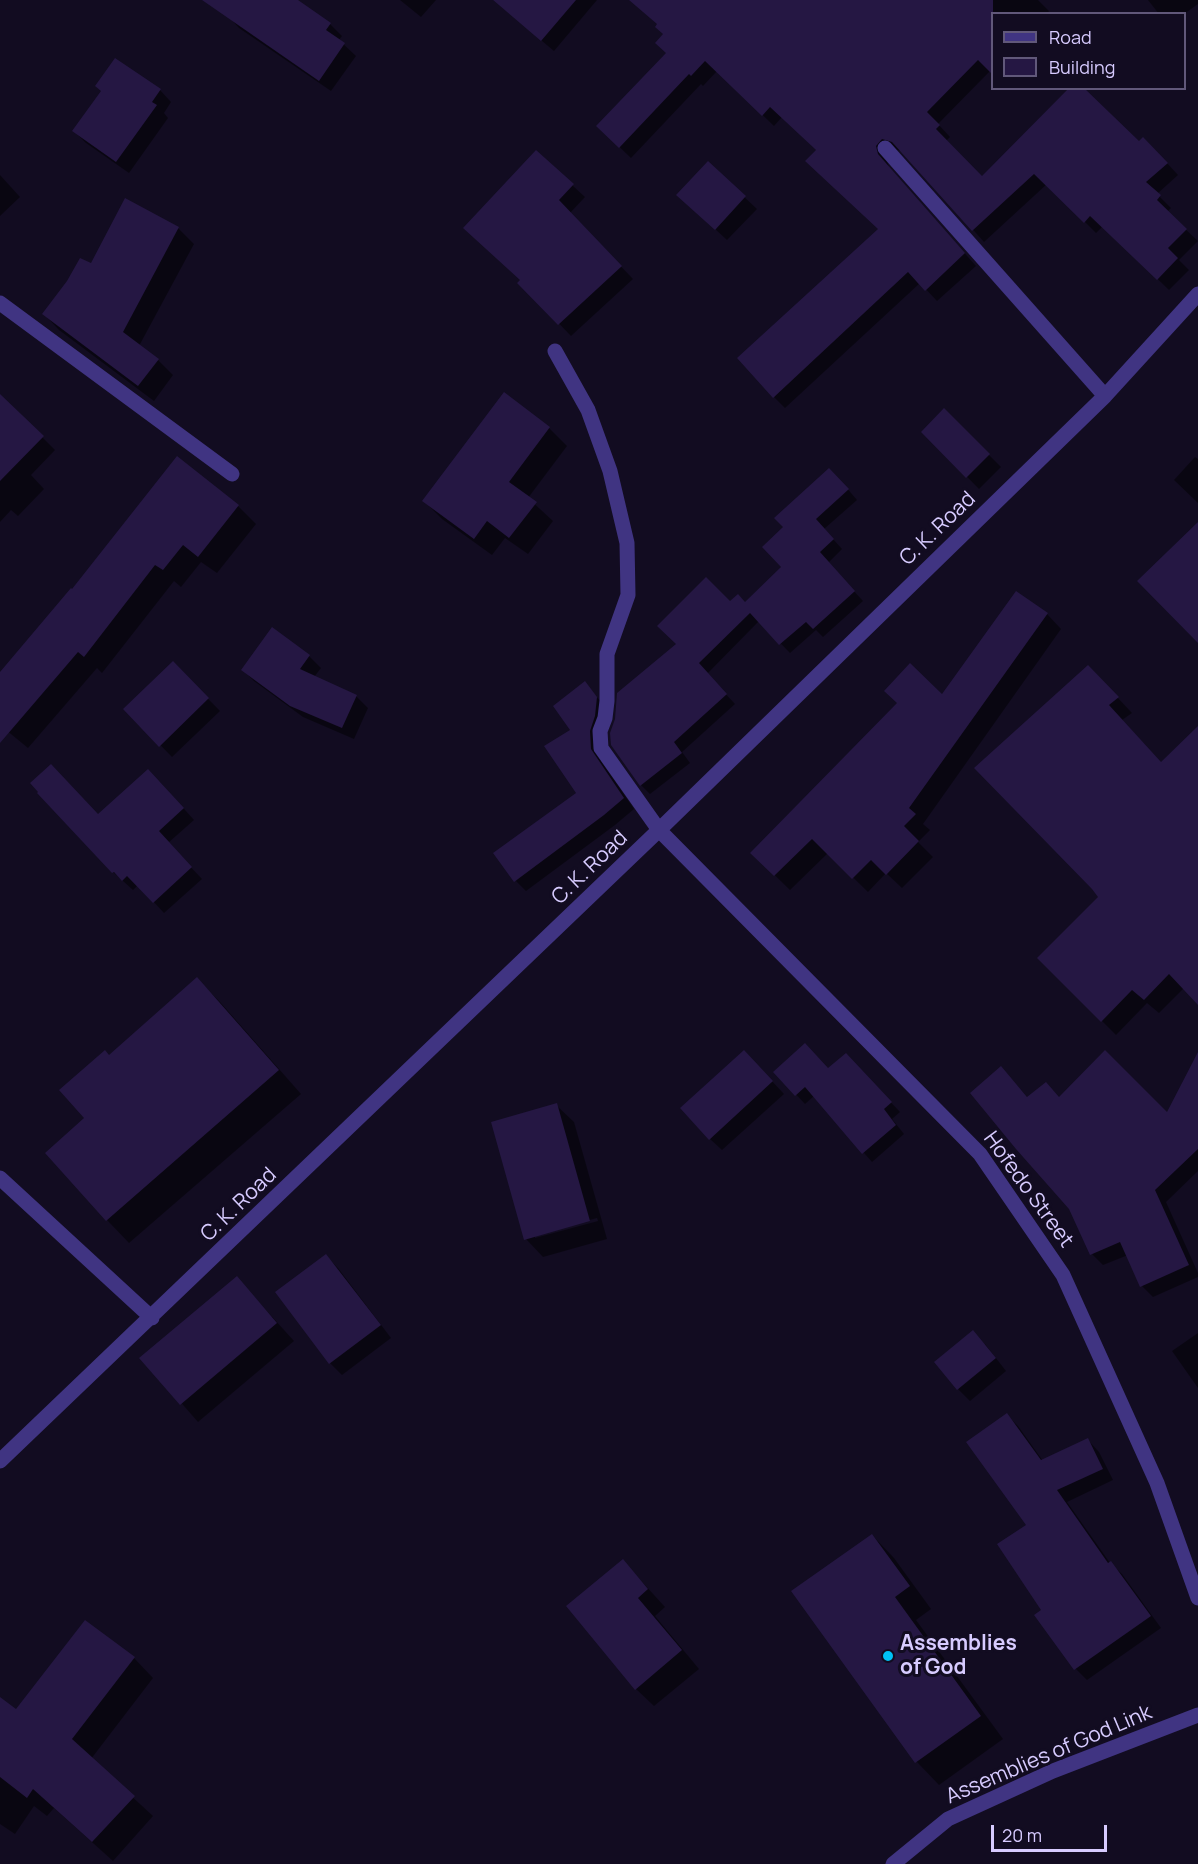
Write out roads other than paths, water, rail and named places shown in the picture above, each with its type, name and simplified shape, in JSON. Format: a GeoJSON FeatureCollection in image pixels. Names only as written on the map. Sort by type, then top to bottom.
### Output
{"type":"FeatureCollection","features":[{"type":"Feature","properties":{"kind":"street"},"geometry":{"type":"LineString","coordinates":[[885,148],[1105,396]]}},
{"type":"Feature","properties":{"kind":"street","name":"C. K. Road"},"geometry":{"type":"LineString","coordinates":[[0,1461],[152,1318],[659,830],[1105,396],[1198,294]]}},
{"type":"Feature","properties":{"kind":"street"},"geometry":{"type":"LineString","coordinates":[[0,303],[232,474]]}},
{"type":"Feature","properties":{"kind":"street","name":"Hofedo Street"},"geometry":{"type":"LineString","coordinates":[[555,351],[588,410],[610,471],[627,543],[628,595],[607,654],[607,701],[605,718],[600,731],[601,748],[659,830],[980,1154],[1063,1275],[1157,1484],[1198,1598]]}},
{"type":"Feature","properties":{"kind":"street"},"geometry":{"type":"LineString","coordinates":[[0,1178],[152,1318]]}},
{"type":"Feature","properties":{"kind":"street","name":"Assemblies of God Link"},"geometry":{"type":"LineString","coordinates":[[892,1864],[948,1819],[1053,1771],[1198,1715]]}},
{"type":"Feature","properties":{"kind":"place","name":"Assemblies of God"},"geometry":{"type":"Point","coordinates":[888,1656]}}]}
